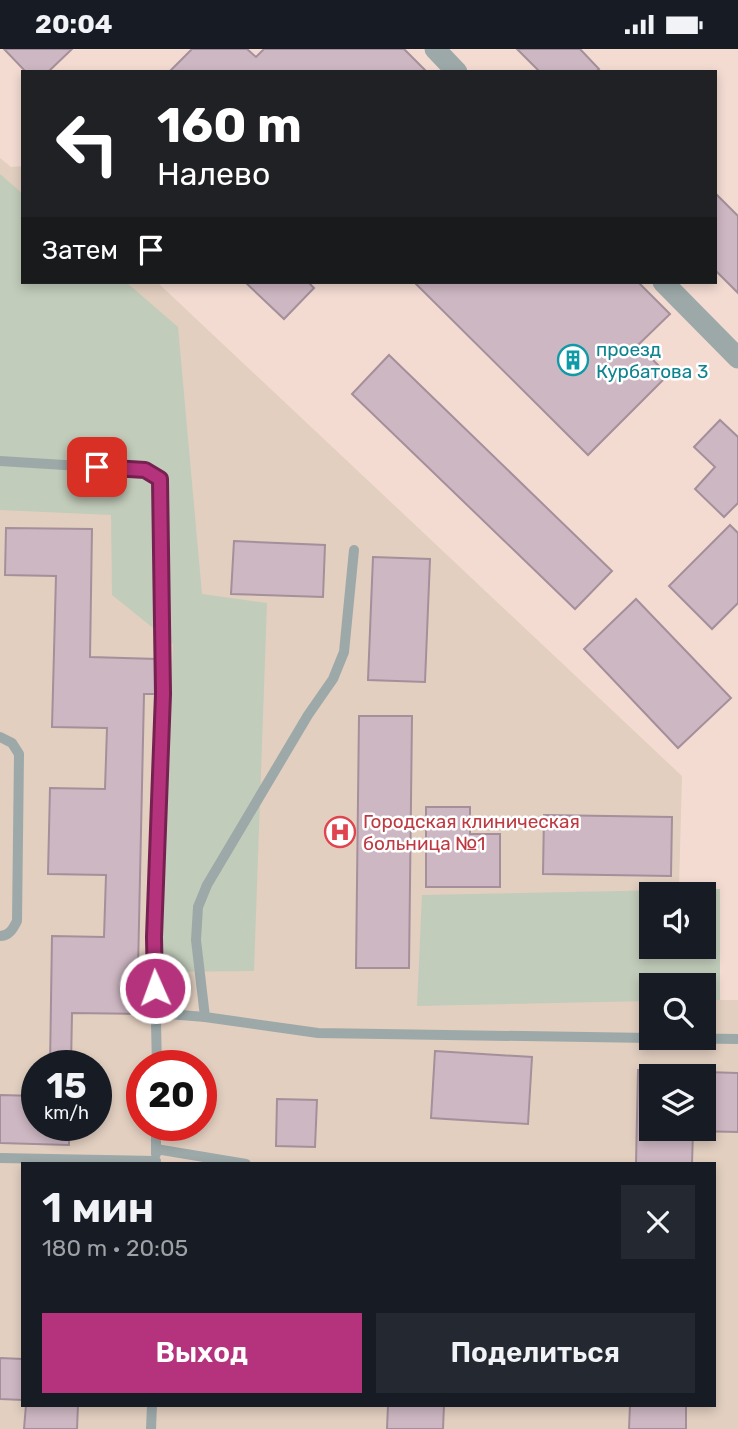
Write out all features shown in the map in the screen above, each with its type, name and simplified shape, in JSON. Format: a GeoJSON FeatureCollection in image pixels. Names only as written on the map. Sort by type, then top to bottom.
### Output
{"type":"FeatureCollection","features":[{"type":"Feature","properties":{"kind":"street"},"geometry":{"type":"LineString","coordinates":[[435,49],[455,70]]}},
{"type":"Feature","properties":{"kind":"street"},"geometry":{"type":"LineString","coordinates":[[665,284],[738,358]]}},
{"type":"Feature","properties":{"kind":"lane"},"geometry":{"type":"LineString","coordinates":[[0,461],[145,470],[160,479],[163,694],[154,937],[157,1050]]}},
{"type":"Feature","properties":{"kind":"lane"},"geometry":{"type":"LineString","coordinates":[[205,1017],[196,940],[198,908],[207,885],[308,715],[333,679],[344,652],[354,550]]}},
{"type":"Feature","properties":{"kind":"lane"},"geometry":{"type":"LineString","coordinates":[[0,737],[12,743],[19,754],[17,921],[12,931],[0,936]]}},
{"type":"Feature","properties":{"kind":"lane"},"geometry":{"type":"LineString","coordinates":[[156,1013],[318,1033],[639,1038]]}},
{"type":"Feature","properties":{"kind":"lane"},"geometry":{"type":"LineString","coordinates":[[716,1038],[738,1038]]}},
{"type":"Feature","properties":{"kind":"lane"},"geometry":{"type":"LineString","coordinates":[[156,1141],[156,1162]]}},
{"type":"Feature","properties":{"kind":"lane"},"geometry":{"type":"LineString","coordinates":[[156,1149],[234,1162]]}},
{"type":"Feature","properties":{"kind":"lane"},"geometry":{"type":"LineString","coordinates":[[0,1158],[125,1162]]}},
{"type":"Feature","properties":{"kind":"lane"},"geometry":{"type":"LineString","coordinates":[[152,1407],[152,1429]]}},
{"type":"Feature","properties":{"kind":"shaded area","name":"Городская клиническая больница №1"},"geometry":{"type":"Polygon","coordinates":[[[0,158],[11,167],[21,166],[21,284],[159,284],[682,776],[679,882],[639,882],[639,959],[716,959],[716,889],[720,889],[720,1000],[738,1000],[738,1429],[0,1429],[0,158]]]}},
{"type":"Feature","properties":{"kind":"green space"},"geometry":{"type":"Polygon","coordinates":[[[0,174],[21,192],[21,284],[128,284],[178,327],[202,594],[267,603],[254,971],[159,972],[173,644],[112,595],[111,515],[0,510],[0,174]]]}},
{"type":"Feature","properties":{"kind":"green space"},"geometry":{"type":"Polygon","coordinates":[[[716,889],[720,889],[720,1000],[716,1000],[716,973],[639,973],[639,1001],[417,1006],[422,895],[639,891],[639,959],[716,959],[716,889]]]}},
{"type":"Feature","properties":{"kind":"building"},"geometry":{"type":"Polygon","coordinates":[[[4,49],[72,49],[50,70],[24,70],[4,49]]]}},
{"type":"Feature","properties":{"kind":"building"},"geometry":{"type":"Polygon","coordinates":[[[192,49],[247,49],[256,57],[264,49],[404,49],[425,70],[171,70],[192,49]]]}},
{"type":"Feature","properties":{"kind":"building"},"geometry":{"type":"Polygon","coordinates":[[[517,49],[580,49],[599,69],[598,70],[538,70],[517,49]]]}},
{"type":"Feature","properties":{"kind":"building"},"geometry":{"type":"Polygon","coordinates":[[[717,195],[738,216],[738,293],[717,272],[717,195]]]}},
{"type":"Feature","properties":{"kind":"building"},"geometry":{"type":"Polygon","coordinates":[[[247,284],[310,284],[314,288],[284,319],[247,284]]]}},
{"type":"Feature","properties":{"kind":"building","name":"проезд Курбатова 3"},"geometry":{"type":"Polygon","coordinates":[[[416,284],[640,284],[670,314],[638,345],[668,375],[588,455],[416,284]]]}},
{"type":"Feature","properties":{"kind":"building"},"geometry":{"type":"Polygon","coordinates":[[[389,355],[612,571],[575,609],[352,394],[389,355]]]}},
{"type":"Feature","properties":{"kind":"building"},"geometry":{"type":"Polygon","coordinates":[[[720,420],[738,437],[738,503],[724,517],[695,489],[715,467],[694,447],[720,420]]]}},
{"type":"Feature","properties":{"kind":"building"},"geometry":{"type":"Polygon","coordinates":[[[730,525],[738,533],[738,603],[712,629],[669,586],[730,525]]]}},
{"type":"Feature","properties":{"kind":"building"},"geometry":{"type":"Polygon","coordinates":[[[6,528],[92,529],[90,657],[157,659],[156,694],[144,694],[138,969],[149,969],[148,1014],[72,1013],[71,1050],[50,1050],[52,936],[104,937],[106,875],[48,874],[50,788],[105,789],[107,728],[52,727],[56,576],[5,575],[6,528]]]}},
{"type":"Feature","properties":{"kind":"building"},"geometry":{"type":"Polygon","coordinates":[[[234,541],[325,545],[323,597],[231,594],[234,541]]]}},
{"type":"Feature","properties":{"kind":"building"},"geometry":{"type":"Polygon","coordinates":[[[373,557],[430,559],[425,682],[368,680],[373,557]]]}},
{"type":"Feature","properties":{"kind":"building"},"geometry":{"type":"Polygon","coordinates":[[[636,599],[731,698],[678,748],[584,649],[636,599]]]}},
{"type":"Feature","properties":{"kind":"building"},"geometry":{"type":"Polygon","coordinates":[[[359,716],[412,716],[409,968],[356,968],[359,716]]]}},
{"type":"Feature","properties":{"kind":"building"},"geometry":{"type":"Polygon","coordinates":[[[426,807],[470,807],[470,834],[500,834],[500,887],[426,887],[426,807]]]}},
{"type":"Feature","properties":{"kind":"building"},"geometry":{"type":"Polygon","coordinates":[[[544,815],[672,817],[671,876],[543,874],[544,815]]]}},
{"type":"Feature","properties":{"kind":"building"},"geometry":{"type":"Polygon","coordinates":[[[435,1051],[532,1057],[528,1124],[431,1118],[435,1051]]]}},
{"type":"Feature","properties":{"kind":"building"},"geometry":{"type":"Polygon","coordinates":[[[638,1070],[639,1141],[693,1141],[692,1162],[636,1162],[638,1070]]]}},
{"type":"Feature","properties":{"kind":"building"},"geometry":{"type":"Polygon","coordinates":[[[716,1072],[738,1073],[738,1132],[716,1132],[716,1072]]]}},
{"type":"Feature","properties":{"kind":"building"},"geometry":{"type":"Polygon","coordinates":[[[0,1095],[21,1096],[21,1141],[69,1141],[69,1145],[0,1143],[0,1095]]]}},
{"type":"Feature","properties":{"kind":"building"},"geometry":{"type":"Polygon","coordinates":[[[277,1099],[317,1100],[315,1147],[276,1146],[277,1099]]]}},
{"type":"Feature","properties":{"kind":"building"},"geometry":{"type":"Polygon","coordinates":[[[0,1358],[21,1359],[21,1400],[0,1399],[0,1358]]]}},
{"type":"Feature","properties":{"kind":"building"},"geometry":{"type":"Polygon","coordinates":[[[26,1407],[78,1407],[77,1429],[24,1429],[26,1407]]]}},
{"type":"Feature","properties":{"kind":"building"},"geometry":{"type":"Polygon","coordinates":[[[388,1407],[444,1407],[443,1429],[387,1429],[388,1407]]]}},
{"type":"Feature","properties":{"kind":"building"},"geometry":{"type":"Polygon","coordinates":[[[630,1407],[686,1407],[686,1429],[629,1429],[630,1407]]]}},
{"type":"Feature","properties":{"kind":"place","name":"проезд Курбатова 3"},"geometry":{"type":"Point","coordinates":[573,360]}},
{"type":"Feature","properties":{"kind":"place","name":"Городская клиническая больница №1"},"geometry":{"type":"Point","coordinates":[340,832]}},
{"type":"Feature","properties":{"kind":"route"},"geometry":{"type":"LineString","coordinates":[[97,467],[145,470],[160,479],[163,694],[154,937],[155,988]]}}]}
